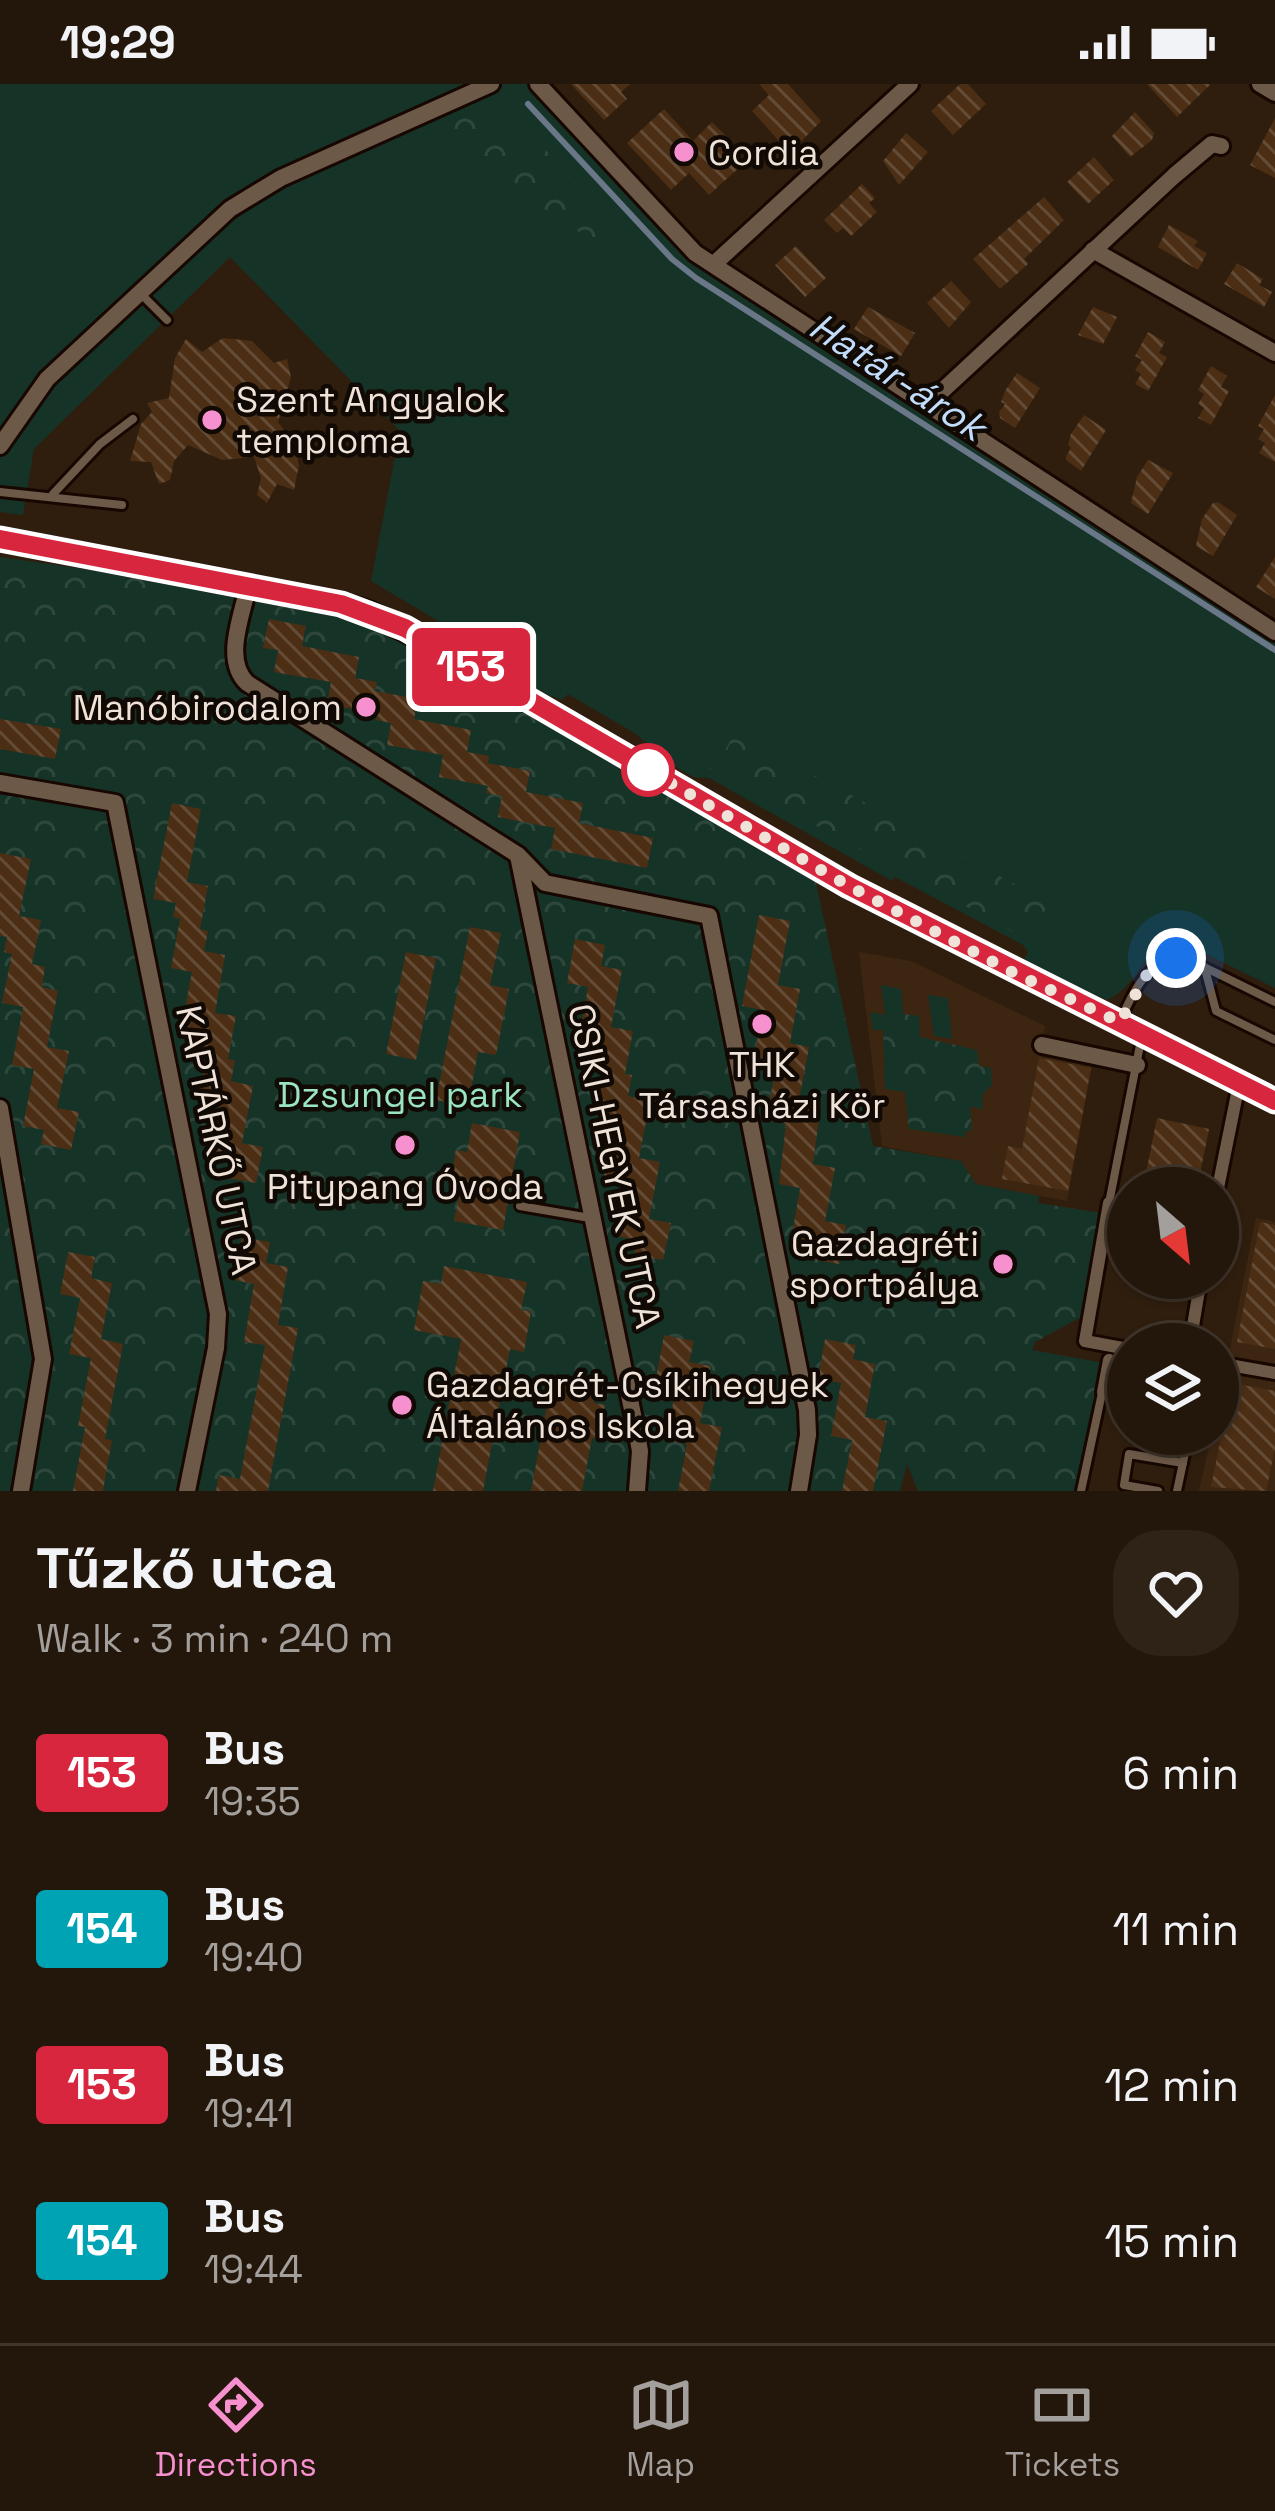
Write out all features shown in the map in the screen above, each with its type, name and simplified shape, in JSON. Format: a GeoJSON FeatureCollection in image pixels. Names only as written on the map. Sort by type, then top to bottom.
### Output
{"type":"FeatureCollection","features":[{"type":"Feature","properties":{"kind":"street"},"geometry":{"type":"LineString","coordinates":[[0,446],[47,379],[230,209],[472,88],[491,84]]}},
{"type":"Feature","properties":{"kind":"street"},"geometry":{"type":"LineString","coordinates":[[538,84],[695,253],[1275,632]]}},
{"type":"Feature","properties":{"kind":"street"},"geometry":{"type":"LineString","coordinates":[[714,264],[910,84]]}},
{"type":"Feature","properties":{"kind":"street"},"geometry":{"type":"LineString","coordinates":[[1260,84],[1275,93]]}},
{"type":"Feature","properties":{"kind":"street"},"geometry":{"type":"LineString","coordinates":[[928,404],[1212,144],[1221,146]]}},
{"type":"Feature","properties":{"kind":"street"},"geometry":{"type":"LineString","coordinates":[[1093,250],[1275,353]]}},
{"type":"Feature","properties":{"kind":"street"},"geometry":{"type":"LineString","coordinates":[[0,539],[341,604],[405,628],[849,886],[1275,1101]]}},
{"type":"Feature","properties":{"kind":"street"},"geometry":{"type":"LineString","coordinates":[[248,586],[234,658],[241,678],[518,855],[545,883],[709,916],[807,1411],[799,1491]]}},
{"type":"Feature","properties":{"kind":"street","name":"KAPTÁRKŐ UTCA"},"geometry":{"type":"LineString","coordinates":[[0,783],[115,803],[218,1314],[216,1348],[188,1491]]}},
{"type":"Feature","properties":{"kind":"street","name":"CSIKI-HEGYEK UTCA"},"geometry":{"type":"LineString","coordinates":[[518,855],[640,1451],[637,1491]]}},
{"type":"Feature","properties":{"kind":"street"},"geometry":{"type":"LineString","coordinates":[[1042,1045],[1137,1065]]}},
{"type":"Feature","properties":{"kind":"street"},"geometry":{"type":"LineString","coordinates":[[1222,1167],[1239,1084]]}},
{"type":"Feature","properties":{"kind":"street"},"geometry":{"type":"LineString","coordinates":[[0,1108],[43,1359],[21,1491]]}},
{"type":"Feature","properties":{"kind":"street"},"geometry":{"type":"LineString","coordinates":[[1107,1214],[1084,1341],[1107,1345]]}},
{"type":"Feature","properties":{"kind":"street"},"geometry":{"type":"LineString","coordinates":[[1239,1366],[1275,1372]]}},
{"type":"Feature","properties":{"kind":"street"},"geometry":{"type":"LineString","coordinates":[[1103,1392],[1107,1371]]}},
{"type":"Feature","properties":{"kind":"lane"},"geometry":{"type":"LineString","coordinates":[[139,292],[167,320]]}},
{"type":"Feature","properties":{"kind":"lane"},"geometry":{"type":"LineString","coordinates":[[52,495],[100,444],[133,419]]}},
{"type":"Feature","properties":{"kind":"lane"},"geometry":{"type":"LineString","coordinates":[[0,492],[122,506]]}},
{"type":"Feature","properties":{"kind":"lane"},"geometry":{"type":"LineString","coordinates":[[1120,1022],[1150,969],[1163,961],[1188,959],[1275,1002]]}},
{"type":"Feature","properties":{"kind":"lane"},"geometry":{"type":"LineString","coordinates":[[1204,967],[1216,1011],[1275,1040]]}},
{"type":"Feature","properties":{"kind":"lane"},"geometry":{"type":"LineString","coordinates":[[1116,1167],[1142,1035]]}},
{"type":"Feature","properties":{"kind":"lane"},"geometry":{"type":"LineString","coordinates":[[520,1206],[591,1218]]}},
{"type":"Feature","properties":{"kind":"lane"},"geometry":{"type":"LineString","coordinates":[[1081,1491],[1103,1392]]}},
{"type":"Feature","properties":{"kind":"lane"},"geometry":{"type":"LineString","coordinates":[[1158,1491],[1124,1485],[1129,1454],[1183,1463]]}},
{"type":"Feature","properties":{"kind":"lane"},"geometry":{"type":"LineString","coordinates":[[1177,1491],[1185,1455]]}},
{"type":"Feature","properties":{"kind":"shaded area"},"geometry":{"type":"Polygon","coordinates":[[[859,952],[911,961],[1045,1026],[1040,1056],[1092,1066],[1067,1201],[976,1184],[961,1161],[882,1146],[859,952]]]}},
{"type":"Feature","properties":{"kind":"shaded area"},"geometry":{"type":"Polygon","coordinates":[[[1256,1218],[1275,1222],[1275,1491],[1199,1491],[1207,1455],[1239,1455],[1239,1323],[1235,1323],[1256,1218]]]}},
{"type":"Feature","properties":{"kind":"green space"},"geometry":{"type":"Polygon","coordinates":[[[0,84],[529,84],[691,260],[1275,643],[1275,988],[1190,946],[1157,953],[1107,1000],[1023,962],[1028,952],[1023,945],[895,877],[892,881],[709,778],[693,777],[636,734],[568,694],[563,700],[526,688],[530,676],[371,581],[400,431],[230,257],[34,449],[23,515],[0,512],[0,84]]]}},
{"type":"Feature","properties":{"kind":"green space"},"geometry":{"type":"Polygon","coordinates":[[[486,103],[503,125],[536,139],[612,223],[597,241],[547,215],[439,124],[486,103]]]}},
{"type":"Feature","properties":{"kind":"green space","name":"Dzsungel park"},"geometry":{"type":"Polygon","coordinates":[[[0,557],[348,607],[814,874],[873,1146],[961,1161],[976,1184],[1039,1196],[1038,1203],[1101,1213],[1081,1317],[1035,1342],[1032,1350],[1104,1363],[1078,1491],[918,1491],[907,1464],[900,1491],[0,1491],[0,557]]]}},
{"type":"Feature","properties":{"kind":"green space"},"geometry":{"type":"Polygon","coordinates":[[[735,732],[1049,903],[1036,926],[1042,931],[1035,944],[709,768],[735,732]]]}},
{"type":"Feature","properties":{"kind":"green space"},"geometry":{"type":"Polygon","coordinates":[[[881,985],[901,989],[905,1030],[887,1027],[881,985]]]}},
{"type":"Feature","properties":{"kind":"green space"},"geometry":{"type":"Polygon","coordinates":[[[928,995],[948,998],[952,1039],[934,1036],[928,995]]]}},
{"type":"Feature","properties":{"kind":"green space"},"geometry":{"type":"Polygon","coordinates":[[[870,1012],[885,1015],[887,1027],[904,1030],[904,1014],[919,1016],[920,1037],[977,1050],[979,1066],[991,1068],[992,1085],[982,1095],[983,1109],[970,1107],[972,1130],[965,1132],[966,1137],[909,1129],[905,1092],[885,1089],[883,1030],[873,1030],[870,1012]]]}},
{"type":"Feature","properties":{"kind":"building","name":"Cordia"},"geometry":{"type":"Polygon","coordinates":[[[571,84],[630,84],[621,92],[627,99],[604,120],[571,84]]]}},
{"type":"Feature","properties":{"kind":"building"},"geometry":{"type":"Polygon","coordinates":[[[759,84],[788,84],[821,121],[790,153],[752,111],[769,95],[759,84]]]}},
{"type":"Feature","properties":{"kind":"building"},"geometry":{"type":"Polygon","coordinates":[[[960,84],[968,84],[986,104],[953,135],[931,111],[960,84]]]}},
{"type":"Feature","properties":{"kind":"building"},"geometry":{"type":"Polygon","coordinates":[[[1147,84],[1211,84],[1177,117],[1147,84]]]}},
{"type":"Feature","properties":{"kind":"building","name":"Cordia"},"geometry":{"type":"Polygon","coordinates":[[[664,109],[693,141],[712,122],[743,164],[709,195],[689,173],[671,190],[627,143],[664,109]]]}},
{"type":"Feature","properties":{"kind":"building"},"geometry":{"type":"Polygon","coordinates":[[[1135,112],[1154,133],[1130,157],[1112,136],[1135,112]]]}},
{"type":"Feature","properties":{"kind":"building"},"geometry":{"type":"Polygon","coordinates":[[[1275,118],[1275,178],[1250,165],[1275,118]]]}},
{"type":"Feature","properties":{"kind":"building"},"geometry":{"type":"Polygon","coordinates":[[[906,133],[928,152],[899,185],[883,161],[906,133]]]}},
{"type":"Feature","properties":{"kind":"building"},"geometry":{"type":"Polygon","coordinates":[[[1094,157],[1114,180],[1088,204],[1067,182],[1094,157]]]}},
{"type":"Feature","properties":{"kind":"building"},"geometry":{"type":"Polygon","coordinates":[[[862,184],[875,198],[869,203],[877,212],[851,236],[843,228],[837,233],[824,220],[862,184]]]}},
{"type":"Feature","properties":{"kind":"building"},"geometry":{"type":"Polygon","coordinates":[[[1044,197],[1064,220],[1000,289],[973,259],[1044,197]]]}},
{"type":"Feature","properties":{"kind":"building"},"geometry":{"type":"Polygon","coordinates":[[[1169,225],[1198,241],[1194,246],[1207,253],[1198,270],[1158,247],[1169,225]]]}},
{"type":"Feature","properties":{"kind":"building"},"geometry":{"type":"Polygon","coordinates":[[[796,246],[826,278],[805,297],[775,265],[796,246]]]}},
{"type":"Feature","properties":{"kind":"building"},"geometry":{"type":"Polygon","coordinates":[[[1237,263],[1263,279],[1259,285],[1272,292],[1264,307],[1224,284],[1237,263]]]}},
{"type":"Feature","properties":{"kind":"building"},"geometry":{"type":"Polygon","coordinates":[[[951,281],[971,302],[949,328],[927,303],[951,281]]]}},
{"type":"Feature","properties":{"kind":"building"},"geometry":{"type":"Polygon","coordinates":[[[868,307],[915,333],[901,356],[854,329],[868,307]]]}},
{"type":"Feature","properties":{"kind":"building"},"geometry":{"type":"Polygon","coordinates":[[[1093,307],[1117,317],[1103,344],[1078,335],[1093,307]]]}},
{"type":"Feature","properties":{"kind":"building"},"geometry":{"type":"Polygon","coordinates":[[[1148,332],[1165,342],[1159,353],[1167,357],[1148,391],[1135,384],[1141,374],[1135,370],[1142,360],[1135,356],[1148,332]]]}},
{"type":"Feature","properties":{"kind":"building","name":"Szent Angyalok temploma"},"geometry":{"type":"Polygon","coordinates":[[[223,338],[252,341],[274,363],[287,359],[291,377],[278,422],[293,441],[299,465],[294,490],[277,484],[267,503],[257,495],[261,478],[254,457],[222,460],[188,445],[174,461],[170,480],[159,484],[151,462],[130,461],[141,424],[152,412],[147,403],[169,398],[175,358],[186,339],[202,352],[223,338]]]}},
{"type":"Feature","properties":{"kind":"building"},"geometry":{"type":"Polygon","coordinates":[[[1211,366],[1227,376],[1221,387],[1229,391],[1211,425],[1198,418],[1204,394],[1198,390],[1211,366]]]}},
{"type":"Feature","properties":{"kind":"building"},"geometry":{"type":"Polygon","coordinates":[[[1017,373],[1040,388],[1015,428],[999,412],[1017,373]]]}},
{"type":"Feature","properties":{"kind":"building"},"geometry":{"type":"Polygon","coordinates":[[[1275,395],[1275,462],[1259,453],[1265,443],[1258,439],[1264,429],[1258,426],[1275,395]]]}},
{"type":"Feature","properties":{"kind":"building"},"geometry":{"type":"Polygon","coordinates":[[[1084,415],[1106,430],[1081,471],[1066,456],[1071,434],[1084,415]]]}},
{"type":"Feature","properties":{"kind":"building"},"geometry":{"type":"Polygon","coordinates":[[[1148,460],[1173,473],[1148,514],[1131,503],[1137,477],[1148,460]]]}},
{"type":"Feature","properties":{"kind":"building"},"geometry":{"type":"Polygon","coordinates":[[[1218,502],[1237,515],[1213,556],[1196,546],[1202,519],[1218,502]]]}},
{"type":"Feature","properties":{"kind":"building"},"geometry":{"type":"Polygon","coordinates":[[[1275,557],[1275,599],[1256,587],[1275,557]]]}},
{"type":"Feature","properties":{"kind":"building"},"geometry":{"type":"Polygon","coordinates":[[[269,619],[306,626],[302,646],[359,657],[355,678],[377,682],[375,691],[418,699],[414,719],[471,730],[467,752],[489,756],[488,763],[530,771],[526,792],[583,803],[579,823],[653,838],[647,868],[551,849],[555,828],[498,817],[502,796],[486,793],[488,786],[439,777],[443,755],[387,745],[391,723],[376,720],[377,714],[327,704],[331,682],[274,672],[278,650],[263,648],[269,619]]]}},
{"type":"Feature","properties":{"kind":"building"},"geometry":{"type":"Polygon","coordinates":[[[0,719],[61,729],[55,759],[0,749],[0,719]]]}},
{"type":"Feature","properties":{"kind":"building"},"geometry":{"type":"Polygon","coordinates":[[[172,803],[201,809],[187,882],[208,886],[200,929],[208,931],[204,951],[225,955],[215,1013],[236,1016],[228,1059],[235,1060],[231,1081],[253,1086],[242,1143],[263,1147],[256,1183],[228,1178],[231,1163],[209,1159],[220,1103],[198,1099],[208,1049],[200,1047],[202,1033],[181,1029],[192,972],[171,968],[180,919],[173,917],[176,903],[153,899],[172,803]]]}},
{"type":"Feature","properties":{"kind":"building"},"geometry":{"type":"Polygon","coordinates":[[[0,853],[31,859],[19,916],[41,920],[32,964],[45,967],[42,987],[58,991],[47,1047],[69,1051],[57,1108],[79,1112],[71,1150],[41,1144],[44,1130],[23,1126],[34,1069],[12,1065],[23,1007],[2,1003],[12,954],[4,952],[7,937],[0,936],[0,853]]]}},
{"type":"Feature","properties":{"kind":"building"},"geometry":{"type":"Polygon","coordinates":[[[759,915],[790,921],[778,985],[800,989],[790,1043],[809,1047],[799,1100],[821,1104],[813,1164],[835,1168],[825,1221],[846,1225],[839,1264],[810,1259],[812,1245],[791,1241],[800,1188],[779,1184],[786,1124],[766,1120],[776,1067],[753,1063],[763,1010],[742,1006],[759,915]]]}},
{"type":"Feature","properties":{"kind":"building"},"geometry":{"type":"Polygon","coordinates":[[[470,927],[501,933],[490,985],[509,989],[496,1055],[478,1052],[468,1106],[436,1100],[470,927]]]}},
{"type":"Feature","properties":{"kind":"building"},"geometry":{"type":"Polygon","coordinates":[[[575,939],[605,945],[601,966],[622,970],[611,1027],[633,1031],[625,1074],[632,1075],[628,1096],[650,1101],[639,1158],[660,1162],[649,1219],[671,1223],[663,1260],[634,1255],[636,1240],[615,1236],[626,1180],[604,1176],[616,1118],[594,1114],[604,1064],[596,1063],[599,1048],[578,1044],[588,987],[567,983],[575,939]]]}},
{"type":"Feature","properties":{"kind":"building"},"geometry":{"type":"Polygon","coordinates":[[[406,952],[436,958],[416,1060],[386,1054],[406,952]]]}},
{"type":"Feature","properties":{"kind":"building"},"geometry":{"type":"Polygon","coordinates":[[[1039,1058],[1091,1068],[1068,1191],[1002,1179],[1008,1146],[1022,1149],[1039,1058]]]}},
{"type":"Feature","properties":{"kind":"building"},"geometry":{"type":"Polygon","coordinates":[[[1157,1118],[1209,1129],[1201,1167],[1147,1167],[1157,1118]]]}},
{"type":"Feature","properties":{"kind":"building"},"geometry":{"type":"Polygon","coordinates":[[[472,1123],[520,1132],[503,1230],[454,1221],[460,1191],[449,1189],[456,1150],[467,1152],[472,1123]]]}},
{"type":"Feature","properties":{"kind":"building"},"geometry":{"type":"Polygon","coordinates":[[[1260,1222],[1275,1225],[1275,1349],[1239,1342],[1260,1222]]]}},
{"type":"Feature","properties":{"kind":"building"},"geometry":{"type":"Polygon","coordinates":[[[242,1237],[270,1242],[266,1263],[288,1267],[278,1325],[298,1328],[268,1491],[216,1491],[219,1475],[240,1479],[265,1345],[244,1342],[254,1284],[234,1280],[242,1237]]]}},
{"type":"Feature","properties":{"kind":"building"},"geometry":{"type":"Polygon","coordinates":[[[68,1252],[95,1257],[91,1278],[112,1283],[101,1339],[123,1344],[105,1439],[112,1440],[103,1491],[73,1491],[85,1427],[78,1426],[91,1358],[69,1354],[80,1298],[60,1294],[68,1252]]]}},
{"type":"Feature","properties":{"kind":"building"},"geometry":{"type":"Polygon","coordinates":[[[444,1266],[527,1282],[521,1310],[531,1311],[524,1352],[510,1349],[483,1491],[433,1491],[461,1339],[414,1330],[423,1281],[441,1284],[444,1266]]]}},
{"type":"Feature","properties":{"kind":"building"},"geometry":{"type":"Polygon","coordinates":[[[664,1335],[694,1341],[689,1362],[711,1366],[700,1423],[722,1427],[709,1491],[678,1491],[687,1444],[666,1440],[677,1383],[656,1379],[664,1335]]]}},
{"type":"Feature","properties":{"kind":"building"},"geometry":{"type":"Polygon","coordinates":[[[825,1339],[856,1345],[853,1359],[875,1364],[865,1417],[887,1421],[873,1491],[842,1491],[852,1440],[831,1436],[841,1383],[818,1379],[825,1339]]]}},
{"type":"Feature","properties":{"kind":"building"},"geometry":{"type":"Polygon","coordinates":[[[557,1384],[596,1391],[594,1403],[605,1405],[598,1440],[592,1438],[582,1491],[531,1491],[550,1389],[555,1390],[557,1384]]]}},
{"type":"Feature","properties":{"kind":"building"},"geometry":{"type":"Polygon","coordinates":[[[1239,1384],[1275,1391],[1275,1448],[1266,1491],[1211,1487],[1217,1455],[1239,1455],[1239,1384]]]}},
{"type":"Feature","properties":{"kind":"waterway","name":"Határ-árok"},"geometry":{"type":"LineString","coordinates":[[528,104],[672,259],[696,278],[1275,650]]}},
{"type":"Feature","properties":{"kind":"bus line","name":"153"},"geometry":{"type":"LineString","coordinates":[[0,539],[341,604],[405,628],[849,886],[1275,1101]]}},
{"type":"Feature","properties":{"kind":"place","name":"Cordia"},"geometry":{"type":"Point","coordinates":[684,152]}},
{"type":"Feature","properties":{"kind":"place","name":"Szent Angyalok temploma"},"geometry":{"type":"Point","coordinates":[212,420]}},
{"type":"Feature","properties":{"kind":"place","name":"Manóbirodalom"},"geometry":{"type":"Point","coordinates":[366,707]}},
{"type":"Feature","properties":{"kind":"place","name":"THK Társasházi Kör"},"geometry":{"type":"Point","coordinates":[762,1024]}},
{"type":"Feature","properties":{"kind":"place","name":"Pitypang Óvoda"},"geometry":{"type":"Point","coordinates":[405,1145]}},
{"type":"Feature","properties":{"kind":"place","name":"Gazdagréti sportpálya"},"geometry":{"type":"Point","coordinates":[1003,1264]}},
{"type":"Feature","properties":{"kind":"place","name":"Gazdagrét-Csíkihegyek Általános Iskola"},"geometry":{"type":"Point","coordinates":[402,1405]}},
{"type":"Feature","properties":{"kind":"route"},"geometry":{"type":"LineString","coordinates":[[648,770],[641,766],[849,886],[1016,974],[1120,1022],[1150,969],[1176,958]]}}]}
